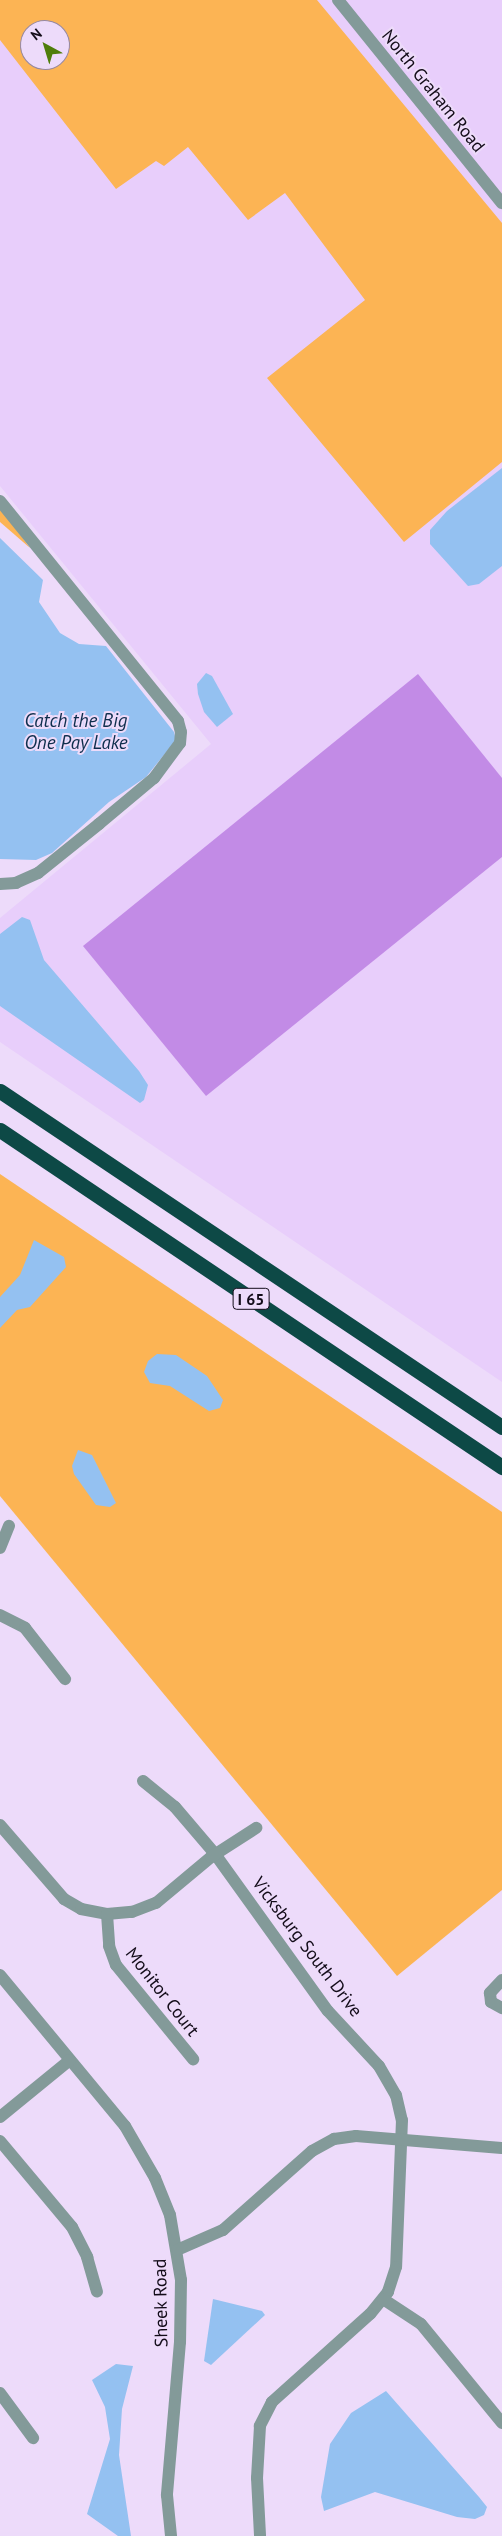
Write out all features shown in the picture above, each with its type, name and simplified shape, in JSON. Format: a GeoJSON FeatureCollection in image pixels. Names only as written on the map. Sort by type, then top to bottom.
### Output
{"type":"FeatureCollection","features":[{"type":"Feature","properties":{"kind":"highway","name":"I 65"},"geometry":{"type":"LineString","coordinates":[[0,1092],[502,1427]]}},
{"type":"Feature","properties":{"kind":"highway","name":"I 65"},"geometry":{"type":"LineString","coordinates":[[0,1130],[502,1467]]}},
{"type":"Feature","properties":{"kind":"street","name":"North Graham Road"},"geometry":{"type":"LineString","coordinates":[[338,0],[502,203]]}},
{"type":"Feature","properties":{"kind":"street"},"geometry":{"type":"LineString","coordinates":[[0,501],[178,721],[181,732],[180,743],[159,771],[106,818],[38,873],[16,884],[0,884]]}},
{"type":"Feature","properties":{"kind":"street"},"geometry":{"type":"LineString","coordinates":[[0,1548],[9,1526]]}},
{"type":"Feature","properties":{"kind":"street"},"geometry":{"type":"LineString","coordinates":[[0,1615],[25,1628],[65,1679]]}},
{"type":"Feature","properties":{"kind":"street","name":"Vicksburg South Drive"},"geometry":{"type":"LineString","coordinates":[[143,1781],[175,1807],[216,1854],[328,2011],[389,2081],[400,2108],[396,2267],[383,2299],[268,2410],[260,2426],[257,2478],[260,2536]]}},
{"type":"Feature","properties":{"kind":"street"},"geometry":{"type":"LineString","coordinates":[[0,1825],[64,1899],[81,1909],[107,1914],[132,1912],[156,1903],[216,1854],[256,1828]]}},
{"type":"Feature","properties":{"kind":"street","name":"Monitor Court"},"geometry":{"type":"LineString","coordinates":[[107,1914],[108,1946],[116,1966],[193,2059]]}},
{"type":"Feature","properties":{"kind":"street","name":"Sheek Road"},"geometry":{"type":"LineString","coordinates":[[0,1975],[70,2060],[144,2156],[164,2198],[178,2250],[181,2280],[180,2342],[167,2495],[171,2536]]}},
{"type":"Feature","properties":{"kind":"street"},"geometry":{"type":"LineString","coordinates":[[502,1980],[490,1992],[491,2002],[502,2008]]}},
{"type":"Feature","properties":{"kind":"street"},"geometry":{"type":"LineString","coordinates":[[0,2117],[70,2060]]}},
{"type":"Feature","properties":{"kind":"street"},"geometry":{"type":"LineString","coordinates":[[178,2250],[223,2230],[312,2151],[334,2139],[356,2136],[502,2148]]}},
{"type":"Feature","properties":{"kind":"street"},"geometry":{"type":"LineString","coordinates":[[0,2141],[72,2227],[87,2257],[97,2292]]}},
{"type":"Feature","properties":{"kind":"street"},"geometry":{"type":"LineString","coordinates":[[383,2299],[421,2324],[502,2423]]}},
{"type":"Feature","properties":{"kind":"street"},"geometry":{"type":"LineString","coordinates":[[0,2393],[34,2438]]}},
{"type":"Feature","properties":{"kind":"shaded area"},"geometry":{"type":"Polygon","coordinates":[[[0,0],[502,0],[502,1382],[0,1042],[0,918],[211,744],[0,486],[0,0]]]}},
{"type":"Feature","properties":{"kind":"shaded area"},"geometry":{"type":"Polygon","coordinates":[[[0,0],[317,0],[502,223],[502,462],[404,542],[267,378],[365,300],[285,193],[248,220],[188,147],[164,166],[156,161],[116,189],[23,70],[70,70],[70,20],[20,20],[20,66],[0,40],[0,0]]]}},
{"type":"Feature","properties":{"kind":"shaded area"},"geometry":{"type":"Polygon","coordinates":[[[0,507],[30,548],[0,522],[0,507]]]}},
{"type":"Feature","properties":{"kind":"shaded area"},"geometry":{"type":"Polygon","coordinates":[[[0,1174],[502,1512],[502,1890],[397,1976],[0,1496],[0,1174]]]}},
{"type":"Feature","properties":{"kind":"water"},"geometry":{"type":"Polygon","coordinates":[[[502,468],[502,566],[479,584],[468,586],[430,544],[430,530],[447,511],[502,468]]]}},
{"type":"Feature","properties":{"kind":"water","name":"Catch the Big One Pay Lake"},"geometry":{"type":"Polygon","coordinates":[[[0,538],[43,580],[39,602],[60,633],[79,644],[106,646],[174,732],[176,740],[146,777],[109,802],[52,853],[36,860],[0,859],[0,538]]]}},
{"type":"Feature","properties":{"kind":"water"},"geometry":{"type":"Polygon","coordinates":[[[206,673],[212,676],[233,714],[217,727],[204,712],[198,694],[197,684],[206,673]]]}},
{"type":"Feature","properties":{"kind":"water"},"geometry":{"type":"Polygon","coordinates":[[[22,917],[30,920],[44,960],[139,1071],[148,1085],[144,1100],[140,1103],[0,1006],[0,934],[22,917]]]}},
{"type":"Feature","properties":{"kind":"water"},"geometry":{"type":"Polygon","coordinates":[[[34,1240],[64,1257],[66,1267],[30,1307],[17,1310],[0,1328],[0,1297],[20,1275],[34,1240]]]}},
{"type":"Feature","properties":{"kind":"water"},"geometry":{"type":"Polygon","coordinates":[[[157,1354],[176,1355],[207,1376],[223,1400],[220,1408],[209,1411],[170,1386],[150,1383],[144,1372],[148,1361],[157,1354]]]}},
{"type":"Feature","properties":{"kind":"water"},"geometry":{"type":"Polygon","coordinates":[[[78,1450],[92,1455],[116,1503],[110,1507],[96,1505],[74,1474],[72,1466],[78,1450]]]}},
{"type":"Feature","properties":{"kind":"water"},"geometry":{"type":"Polygon","coordinates":[[[213,2299],[262,2311],[265,2315],[211,2365],[204,2361],[213,2299]]]}},
{"type":"Feature","properties":{"kind":"water"},"geometry":{"type":"Polygon","coordinates":[[[116,2364],[133,2366],[122,2409],[119,2455],[131,2536],[118,2536],[87,2514],[110,2439],[105,2407],[92,2380],[116,2364]]]}},
{"type":"Feature","properties":{"kind":"water"},"geometry":{"type":"Polygon","coordinates":[[[386,2391],[487,2507],[484,2515],[475,2519],[457,2517],[375,2492],[324,2511],[321,2497],[330,2444],[351,2413],[386,2391]]]}},
{"type":"Feature","properties":{"kind":"building"},"geometry":{"type":"Polygon","coordinates":[[[418,674],[502,778],[502,857],[206,1096],[83,946],[418,674]]]}}]}
